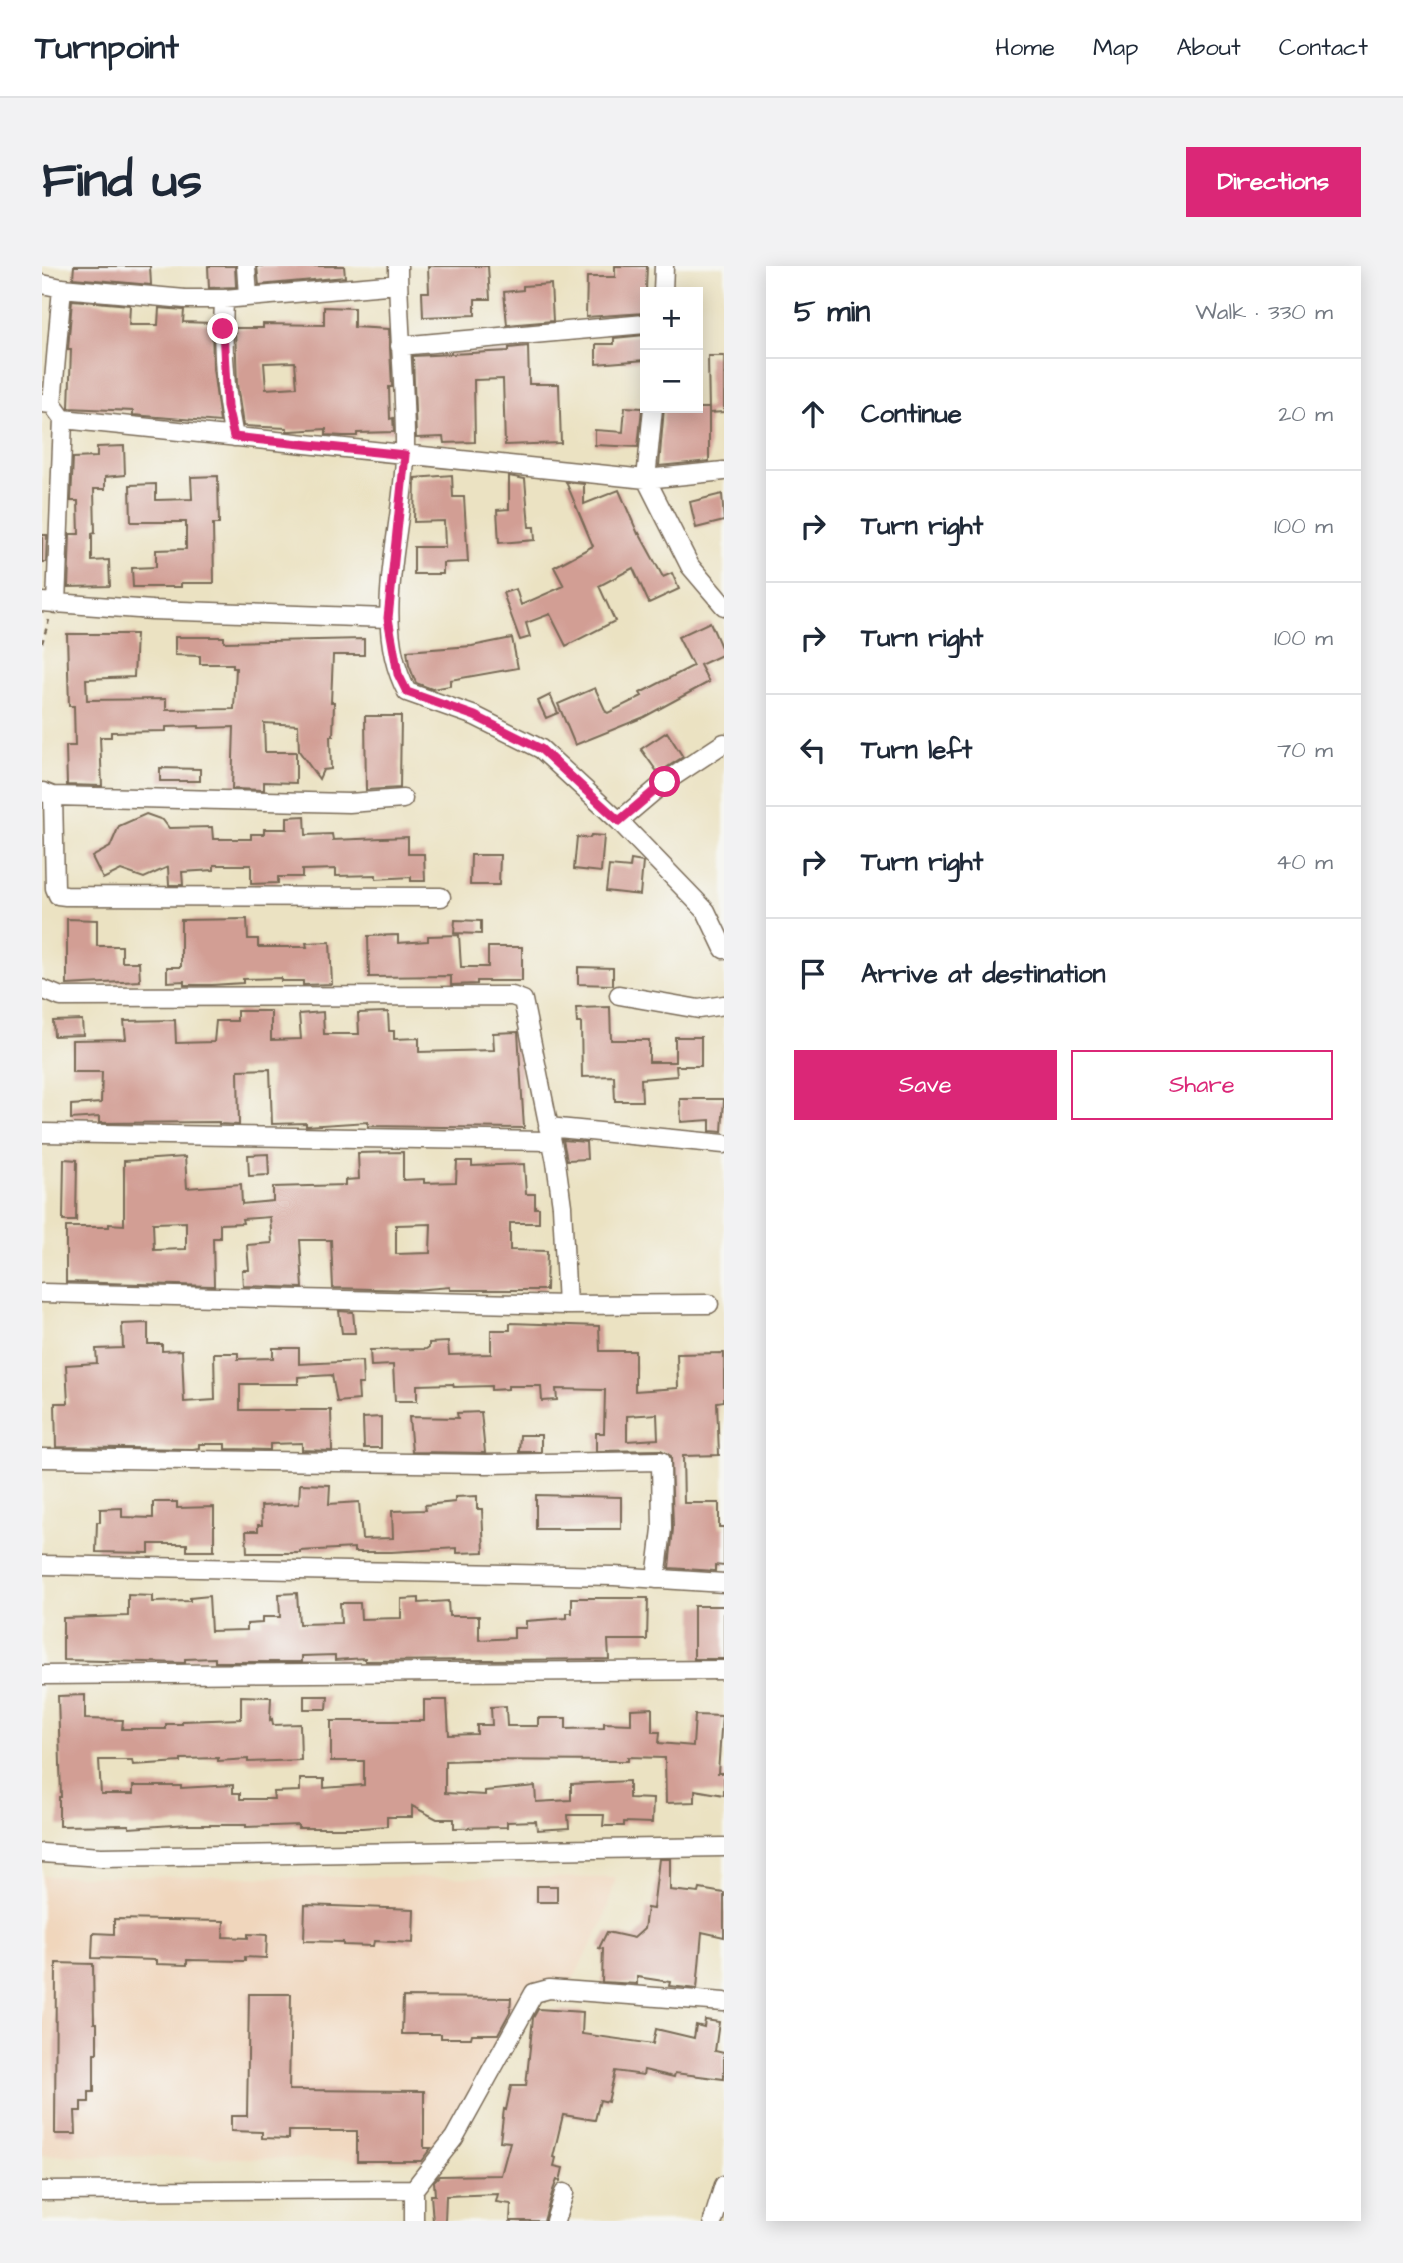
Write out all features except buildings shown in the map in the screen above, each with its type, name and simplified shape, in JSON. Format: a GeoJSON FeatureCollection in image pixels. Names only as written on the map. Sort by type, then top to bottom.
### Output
{"type":"FeatureCollection","features":[{"type":"Feature","properties":{"kind":"street"},"geometry":{"type":"LineString","coordinates":[[246,266],[248,296]]}},
{"type":"Feature","properties":{"kind":"street"},"geometry":{"type":"LineString","coordinates":[[663,287],[664,266]]}},
{"type":"Feature","properties":{"kind":"street"},"geometry":{"type":"LineString","coordinates":[[42,284],[185,299],[224,299],[398,275],[405,455],[388,618],[398,674],[407,692],[475,716],[541,749],[619,821],[706,911],[724,949]]}},
{"type":"Feature","properties":{"kind":"street"},"geometry":{"type":"LineString","coordinates":[[62,288],[47,404],[63,419],[646,479],[724,471]]}},
{"type":"Feature","properties":{"kind":"street"},"geometry":{"type":"LineString","coordinates":[[224,299],[224,368],[227,407],[234,437]]}},
{"type":"Feature","properties":{"kind":"street"},"geometry":{"type":"LineString","coordinates":[[400,346],[640,324]]}},
{"type":"Feature","properties":{"kind":"street"},"geometry":{"type":"LineString","coordinates":[[653,413],[646,479],[690,566],[723,601]]}},
{"type":"Feature","properties":{"kind":"street"},"geometry":{"type":"LineString","coordinates":[[63,419],[49,603],[152,610],[388,618]]}},
{"type":"Feature","properties":{"kind":"street"},"geometry":{"type":"LineString","coordinates":[[619,821],[665,782],[724,743]]}},
{"type":"Feature","properties":{"kind":"street"},"geometry":{"type":"LineString","coordinates":[[402,799],[349,803],[48,794],[55,888],[58,895],[441,897]]}},
{"type":"Feature","properties":{"kind":"street"},"geometry":{"type":"LineString","coordinates":[[42,989],[61,997],[512,996],[523,1000],[556,1163],[562,1206],[567,1306]]}},
{"type":"Feature","properties":{"kind":"street"},"geometry":{"type":"LineString","coordinates":[[619,995],[699,1009],[724,1005]]}},
{"type":"Feature","properties":{"kind":"street"},"geometry":{"type":"LineString","coordinates":[[42,1133],[549,1134],[724,1144]]}},
{"type":"Feature","properties":{"kind":"street"},"geometry":{"type":"LineString","coordinates":[[42,1293],[567,1306],[709,1304]]}},
{"type":"Feature","properties":{"kind":"street"},"geometry":{"type":"LineString","coordinates":[[42,1458],[486,1464],[661,1461],[662,1528],[656,1579]]}},
{"type":"Feature","properties":{"kind":"street"},"geometry":{"type":"LineString","coordinates":[[42,1565],[614,1576],[724,1583]]}},
{"type":"Feature","properties":{"kind":"street"},"geometry":{"type":"LineString","coordinates":[[42,1675],[724,1670]]}},
{"type":"Feature","properties":{"kind":"street"},"geometry":{"type":"LineString","coordinates":[[42,1853],[101,1857],[724,1847]]}},
{"type":"Feature","properties":{"kind":"street"},"geometry":{"type":"LineString","coordinates":[[414,2221],[414,2189],[454,2138],[534,1993],[549,1989],[724,2002]]}},
{"type":"Feature","properties":{"kind":"street"},"geometry":{"type":"LineString","coordinates":[[713,2221],[724,2185]]}},
{"type":"Feature","properties":{"kind":"street"},"geometry":{"type":"LineString","coordinates":[[42,2191],[414,2189]]}},
{"type":"Feature","properties":{"kind":"street"},"geometry":{"type":"LineString","coordinates":[[555,2221],[564,2193]]}},
{"type":"Feature","properties":{"kind":"path"},"geometry":{"type":"LineString","coordinates":[[42,643],[49,603]]}},
{"type":"Feature","properties":{"kind":"shaded area"},"geometry":{"type":"Polygon","coordinates":[[[42,1876],[616,1878],[603,1923],[570,1985],[538,1983],[433,2161],[42,2155],[42,1876]]]}},
{"type":"Feature","properties":{"kind":"route"},"geometry":{"type":"LineString","coordinates":[[223,329],[227,407],[234,437],[405,455],[388,618],[398,674],[407,692],[475,716],[541,749],[619,821],[665,782]]}}]}
